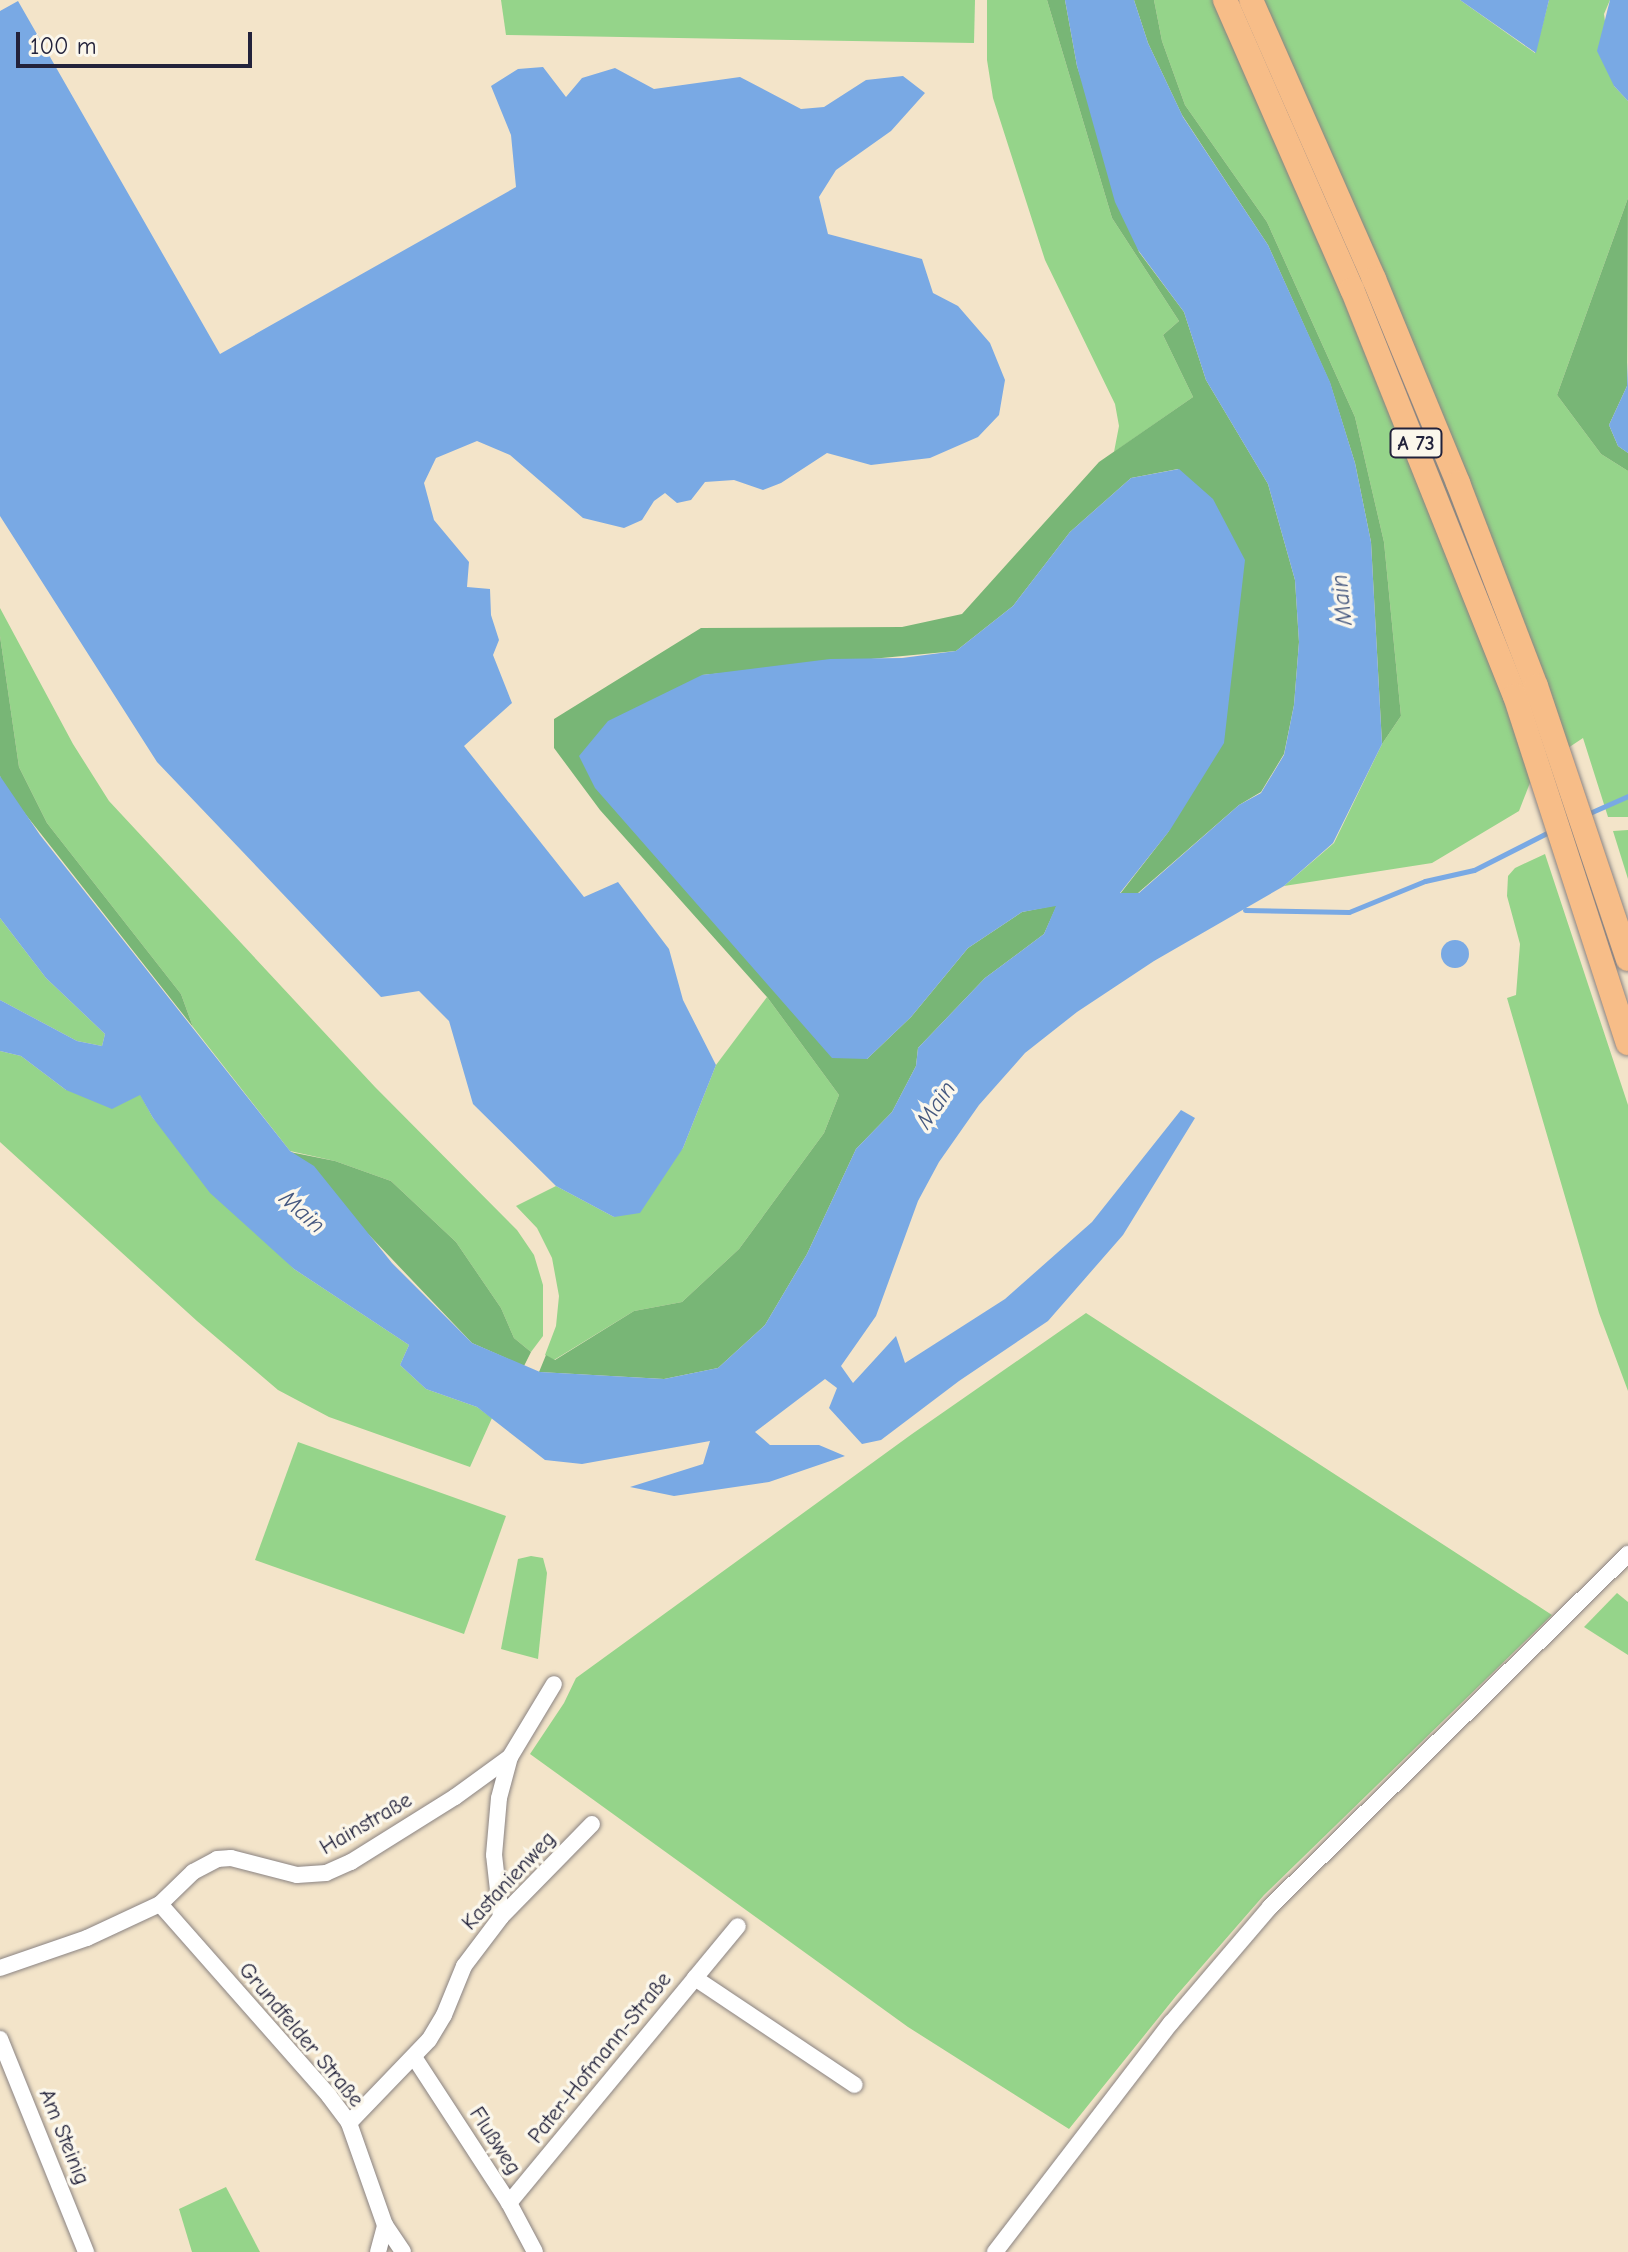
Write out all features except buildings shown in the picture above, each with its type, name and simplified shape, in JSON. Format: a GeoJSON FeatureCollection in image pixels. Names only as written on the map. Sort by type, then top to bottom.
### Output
{"type":"FeatureCollection","features":[{"type":"Feature","properties":{"kind":"highway","name":"A 73"},"geometry":{"type":"LineString","coordinates":[[1225,0],[1352,289],[1515,696],[1628,1043]]}},
{"type":"Feature","properties":{"kind":"highway","name":"A 73"},"geometry":{"type":"LineString","coordinates":[[1251,0],[1374,279],[1452,468],[1536,686],[1628,959]]}},
{"type":"Feature","properties":{"kind":"street"},"geometry":{"type":"LineString","coordinates":[[995,2252],[1171,2023],[1270,1907],[1628,1554]]}},
{"type":"Feature","properties":{"kind":"street","name":"Hainstraße"},"geometry":{"type":"LineString","coordinates":[[0,1968],[87,1938],[160,1904],[193,1872],[217,1859],[231,1858],[297,1875],[326,1873],[351,1862],[455,1797],[510,1757],[554,1684]]}},
{"type":"Feature","properties":{"kind":"street"},"geometry":{"type":"LineString","coordinates":[[501,1917],[494,1855],[499,1798],[510,1757]]}},
{"type":"Feature","properties":{"kind":"street","name":"Kastanienweg"},"geometry":{"type":"LineString","coordinates":[[349,2123],[414,2057],[440,2022],[464,1966],[501,1917],[592,1824]]}},
{"type":"Feature","properties":{"kind":"street","name":"Grundfelder Straße"},"geometry":{"type":"LineString","coordinates":[[160,1904],[329,2096],[349,2123],[385,2225],[403,2252]]}},
{"type":"Feature","properties":{"kind":"street"},"geometry":{"type":"LineString","coordinates":[[695,1978],[738,1926]]}},
{"type":"Feature","properties":{"kind":"street","name":"Pater-Hofmann-Straße"},"geometry":{"type":"LineString","coordinates":[[509,2203],[695,1978],[855,2085]]}},
{"type":"Feature","properties":{"kind":"street","name":"Am Steinig"},"geometry":{"type":"LineString","coordinates":[[0,2039],[86,2252]]}},
{"type":"Feature","properties":{"kind":"street","name":"Flußweg"},"geometry":{"type":"LineString","coordinates":[[414,2057],[509,2203],[535,2252]]}},
{"type":"Feature","properties":{"kind":"street"},"geometry":{"type":"LineString","coordinates":[[378,2252],[385,2225]]}},
{"type":"Feature","properties":{"kind":"green space"},"geometry":{"type":"Polygon","coordinates":[[[501,0],[975,0],[974,43],[506,35],[501,0]]]}},
{"type":"Feature","properties":{"kind":"green space"},"geometry":{"type":"Polygon","coordinates":[[[987,0],[1047,0],[1112,218],[1179,321],[1163,335],[1193,397],[1114,452],[1119,426],[1115,404],[1045,260],[993,98],[987,60],[987,0]]]}},
{"type":"Feature","properties":{"kind":"green space"},"geometry":{"type":"Polygon","coordinates":[[[1047,0],[1065,0],[1077,66],[1139,252],[1184,312],[1206,380],[1268,484],[1295,580],[1299,642],[1294,705],[1284,754],[1261,792],[1239,805],[1138,893],[1120,894],[1169,831],[1178,469],[1131,478],[1070,532],[1013,606],[956,651],[702,675],[867,1059],[911,1017],[968,948],[1022,912],[1057,905],[1044,934],[985,978],[918,1048],[916,1066],[892,1112],[856,1149],[807,1254],[765,1325],[718,1368],[664,1379],[539,1372],[546,1355],[555,1360],[634,1311],[682,1302],[739,1249],[824,1133],[839,1095],[767,997],[600,810],[554,748],[554,719],[701,628],[902,627],[962,614],[1099,462],[1193,397],[1163,335],[1179,321],[1112,218],[1047,0]]]}},
{"type":"Feature","properties":{"kind":"green space"},"geometry":{"type":"Polygon","coordinates":[[[1134,0],[1154,0],[1162,41],[1185,105],[1267,222],[1355,417],[1384,542],[1401,716],[1382,744],[1371,542],[1355,463],[1330,383],[1268,245],[1182,115],[1148,43],[1134,0]]]}},
{"type":"Feature","properties":{"kind":"green space"},"geometry":{"type":"Polygon","coordinates":[[[1154,0],[1460,0],[1535,53],[1549,0],[1610,0],[1604,14],[1614,86],[1628,101],[1628,198],[1557,395],[1601,454],[1628,471],[1628,817],[1608,817],[1583,738],[1535,770],[1519,811],[1432,863],[1284,886],[1334,843],[1382,744],[1401,716],[1384,542],[1355,417],[1267,222],[1185,105],[1162,41],[1154,0]]]}},
{"type":"Feature","properties":{"kind":"green space"},"geometry":{"type":"Polygon","coordinates":[[[1628,198],[1627,386],[1609,425],[1618,446],[1628,453],[1628,471],[1601,454],[1557,395],[1628,198]]]}},
{"type":"Feature","properties":{"kind":"green space"},"geometry":{"type":"Polygon","coordinates":[[[0,608],[73,744],[109,801],[375,1087],[517,1230],[534,1255],[543,1285],[543,1336],[531,1352],[514,1338],[501,1308],[456,1242],[391,1181],[335,1161],[290,1151],[193,1027],[181,994],[47,823],[19,767],[0,636],[0,608]]]}},
{"type":"Feature","properties":{"kind":"green space"},"geometry":{"type":"Polygon","coordinates":[[[0,636],[19,767],[47,823],[181,994],[193,1027],[4,787],[0,776],[0,636]]]}},
{"type":"Feature","properties":{"kind":"green space"},"geometry":{"type":"Polygon","coordinates":[[[1628,830],[1628,879],[1613,831],[1628,830]]]}},
{"type":"Feature","properties":{"kind":"green space"},"geometry":{"type":"Polygon","coordinates":[[[1545,854],[1628,1105],[1628,1391],[1599,1313],[1507,998],[1516,995],[1520,944],[1507,896],[1508,876],[1515,868],[1545,854]]]}},
{"type":"Feature","properties":{"kind":"green space"},"geometry":{"type":"Polygon","coordinates":[[[0,918],[46,978],[105,1034],[102,1046],[77,1041],[0,1000],[0,918]]]}},
{"type":"Feature","properties":{"kind":"green space"},"geometry":{"type":"Polygon","coordinates":[[[767,997],[839,1095],[824,1133],[739,1249],[682,1302],[634,1311],[554,1360],[545,1355],[556,1326],[559,1296],[552,1258],[537,1228],[516,1206],[556,1186],[614,1217],[683,1148],[716,1065],[767,997]]]}},
{"type":"Feature","properties":{"kind":"green space"},"geometry":{"type":"Polygon","coordinates":[[[0,1051],[21,1056],[66,1090],[140,1094],[153,1118],[294,1269],[409,1345],[400,1365],[426,1389],[477,1407],[492,1418],[470,1467],[329,1417],[278,1390],[197,1321],[0,1142],[0,1051]]]}},
{"type":"Feature","properties":{"kind":"green space"},"geometry":{"type":"Polygon","coordinates":[[[290,1152],[335,1161],[391,1181],[456,1242],[501,1308],[514,1338],[531,1352],[524,1366],[472,1343],[290,1152]]]}},
{"type":"Feature","properties":{"kind":"green space"},"geometry":{"type":"Polygon","coordinates":[[[1086,1313],[1552,1615],[1264,1895],[1176,1996],[1069,2129],[908,2027],[530,1754],[564,1703],[576,1678],[912,1434],[1086,1313]]]}},
{"type":"Feature","properties":{"kind":"green space"},"geometry":{"type":"Polygon","coordinates":[[[298,1442],[506,1516],[464,1634],[255,1560],[298,1442]]]}},
{"type":"Feature","properties":{"kind":"green space"},"geometry":{"type":"Polygon","coordinates":[[[531,1556],[543,1558],[547,1573],[538,1659],[501,1649],[518,1559],[531,1556]]]}},
{"type":"Feature","properties":{"kind":"green space"},"geometry":{"type":"Polygon","coordinates":[[[1617,1593],[1628,1602],[1628,1655],[1584,1627],[1617,1593]]]}},
{"type":"Feature","properties":{"kind":"green space"},"geometry":{"type":"Polygon","coordinates":[[[226,2187],[260,2252],[192,2252],[179,2209],[226,2187]]]}},
{"type":"Feature","properties":{"kind":"water","name":"Main"},"geometry":{"type":"Polygon","coordinates":[[[1065,0],[1134,0],[1148,43],[1183,117],[1268,245],[1330,382],[1355,463],[1371,542],[1382,744],[1333,843],[1284,886],[1154,961],[1077,1012],[1025,1053],[979,1105],[939,1162],[918,1201],[876,1316],[841,1366],[853,1383],[896,1336],[905,1363],[1005,1299],[1092,1222],[1181,1110],[1195,1118],[1123,1235],[1048,1321],[959,1381],[881,1440],[862,1444],[829,1408],[837,1388],[825,1379],[755,1432],[770,1445],[819,1445],[845,1456],[769,1482],[674,1496],[630,1487],[703,1464],[710,1441],[582,1464],[545,1460],[477,1407],[426,1389],[400,1365],[409,1345],[294,1269],[210,1193],[153,1118],[140,1095],[112,1109],[66,1090],[21,1056],[0,1051],[0,1000],[77,1041],[102,1046],[105,1034],[46,978],[0,918],[0,776],[40,835],[290,1151],[314,1166],[392,1263],[472,1343],[540,1372],[664,1379],[718,1368],[765,1325],[807,1254],[856,1149],[892,1112],[916,1066],[918,1048],[985,978],[1044,934],[1056,906],[1022,912],[968,948],[911,1017],[867,1059],[832,1058],[595,788],[579,756],[608,721],[702,675],[830,659],[902,658],[956,651],[1013,606],[1070,532],[1131,478],[1179,469],[1213,499],[1245,560],[1224,743],[1170,830],[1120,893],[1139,893],[1239,805],[1261,793],[1284,755],[1294,705],[1299,642],[1295,580],[1268,484],[1206,380],[1184,312],[1138,250],[1115,202],[1077,66],[1065,0]]]}},
{"type":"Feature","properties":{"kind":"water"},"geometry":{"type":"Polygon","coordinates":[[[1460,0],[1549,0],[1536,53],[1460,0]]]}},
{"type":"Feature","properties":{"kind":"water"},"geometry":{"type":"Polygon","coordinates":[[[1610,0],[1628,0],[1628,101],[1614,86],[1597,51],[1610,0]]]}},
{"type":"Feature","properties":{"kind":"water"},"geometry":{"type":"Polygon","coordinates":[[[18,1],[220,354],[516,187],[511,135],[491,86],[518,69],[543,67],[566,97],[582,78],[615,68],[654,89],[740,77],[801,109],[824,107],[866,80],[903,76],[925,93],[891,131],[836,170],[819,197],[828,234],[922,259],[933,293],[958,306],[990,343],[1005,380],[999,415],[978,437],[930,458],[871,465],[827,453],[781,483],[763,490],[734,480],[705,482],[691,500],[677,503],[665,493],[654,501],[642,520],[624,528],[583,518],[510,455],[477,441],[436,458],[424,483],[434,520],[469,562],[467,587],[490,589],[491,615],[499,640],[493,655],[512,703],[464,746],[584,897],[618,882],[669,949],[683,1000],[716,1065],[683,1148],[640,1213],[614,1217],[556,1186],[473,1104],[449,1021],[419,991],[381,997],[157,762],[0,516],[0,11],[18,1]]]}},
{"type":"Feature","properties":{"kind":"water"},"geometry":{"type":"Polygon","coordinates":[[[1628,362],[1628,453],[1618,446],[1609,425],[1627,386],[1628,362]]]}},
{"type":"Feature","properties":{"kind":"water"},"geometry":{"type":"Polygon","coordinates":[[[1455,940],[1465,944],[1469,954],[1465,964],[1455,968],[1445,964],[1441,954],[1445,944],[1455,940]]]}},
{"type":"Feature","properties":{"kind":"waterway"},"geometry":{"type":"LineString","coordinates":[[1585,815],[1628,796]]}},
{"type":"Feature","properties":{"kind":"waterway"},"geometry":{"type":"LineString","coordinates":[[1245,910],[1349,912],[1425,881],[1474,870],[1551,831]]}}]}
